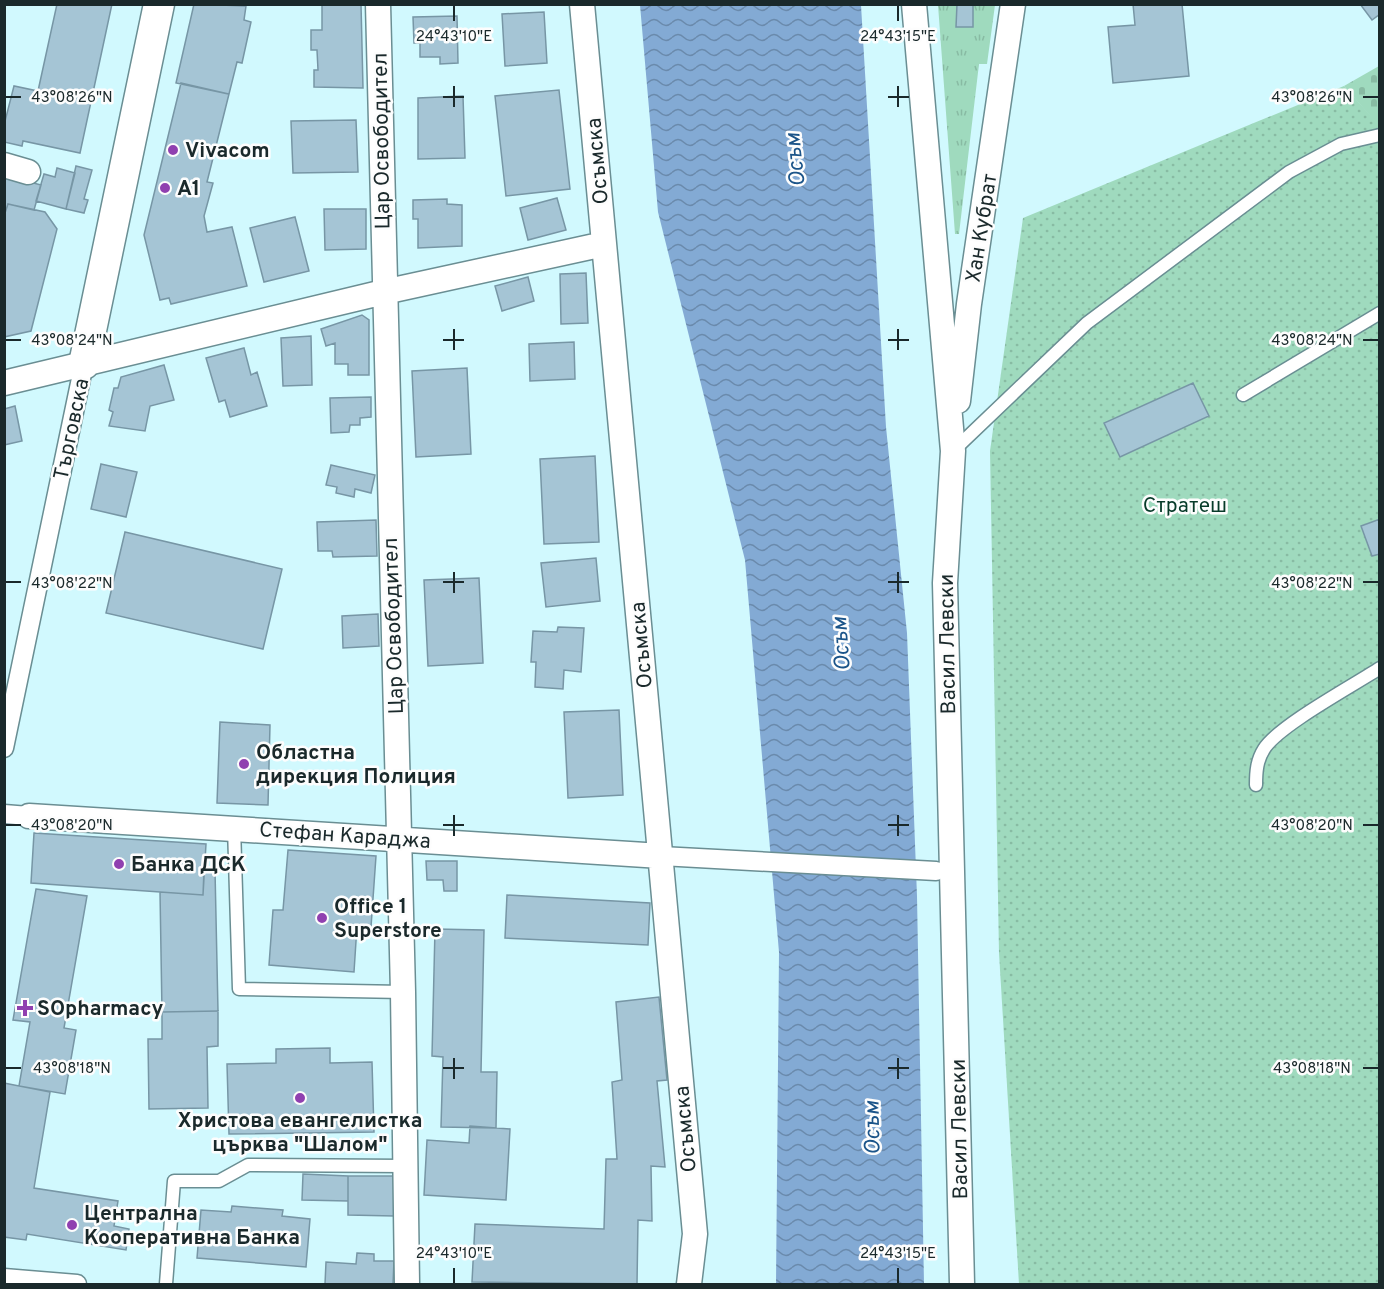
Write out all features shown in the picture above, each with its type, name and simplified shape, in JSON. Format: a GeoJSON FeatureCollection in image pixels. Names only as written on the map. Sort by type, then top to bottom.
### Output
{"type":"FeatureCollection","features":[{"type":"Feature","properties":{"kind":"street","name":"Търговска"},"geometry":{"type":"LineString","coordinates":[[4,748],[159,4]]}},
{"type":"Feature","properties":{"kind":"street","name":"Цар Освободител"},"geometry":{"type":"LineString","coordinates":[[378,4],[403,992],[407,1284]]}},
{"type":"Feature","properties":{"kind":"street","name":"Осъмска"},"geometry":{"type":"LineString","coordinates":[[582,4],[604,244],[667,857],[695,1234],[689,1284]]}},
{"type":"Feature","properties":{"kind":"street","name":"Васил Левски"},"geometry":{"type":"LineString","coordinates":[[914,4],[953,452],[945,583],[962,1284]]}},
{"type":"Feature","properties":{"kind":"street","name":"Хан Кубрат"},"geometry":{"type":"LineString","coordinates":[[953,452],[969,304],[1013,4]]}},
{"type":"Feature","properties":{"kind":"street"},"geometry":{"type":"LineString","coordinates":[[4,165],[28,172]]}},
{"type":"Feature","properties":{"kind":"street"},"geometry":{"type":"LineString","coordinates":[[4,383],[384,292],[604,244]]}},
{"type":"Feature","properties":{"kind":"street"},"geometry":{"type":"LineString","coordinates":[[4,814],[29,816]]}},
{"type":"Feature","properties":{"kind":"street","name":"Стефан Караджа"},"geometry":{"type":"LineString","coordinates":[[29,816],[234,827],[667,857]]}},
{"type":"Feature","properties":{"kind":"street"},"geometry":{"type":"LineString","coordinates":[[667,857],[936,871]]}},
{"type":"Feature","properties":{"kind":"street"},"geometry":{"type":"LineString","coordinates":[[4,1278],[77,1284]]}},
{"type":"Feature","properties":{"kind":"lane"},"geometry":{"type":"LineString","coordinates":[[953,452],[1087,323],[1271,185],[1289,172],[1341,144],[1380,135]]}},
{"type":"Feature","properties":{"kind":"lane"},"geometry":{"type":"LineString","coordinates":[[1243,396],[1380,313]]}},
{"type":"Feature","properties":{"kind":"lane"},"geometry":{"type":"LineString","coordinates":[[1256,784],[1256,767],[1265,747],[1281,731],[1380,668]]}},
{"type":"Feature","properties":{"kind":"lane"},"geometry":{"type":"LineString","coordinates":[[234,827],[239,989],[403,992]]}},
{"type":"Feature","properties":{"kind":"lane"},"geometry":{"type":"LineString","coordinates":[[166,1284],[174,1180],[219,1180],[248,1165],[406,1166]]}},
{"type":"Feature","properties":{"kind":"green space"},"geometry":{"type":"Polygon","coordinates":[[[938,5],[995,5],[987,64],[979,64],[959,234],[955,234],[938,5]]]}},
{"type":"Feature","properties":{"kind":"green space"},"geometry":{"type":"Polygon","coordinates":[[[1379,66],[1379,126],[1344,86],[1379,66]]]}},
{"type":"Feature","properties":{"kind":"green space","name":"Стратеш"},"geometry":{"type":"Polygon","coordinates":[[[1344,86],[1380,126],[1379,1284],[1019,1284],[999,953],[990,451],[1023,218],[1344,86]]]}},
{"type":"Feature","properties":{"kind":"water","name":"Осъм"},"geometry":{"type":"Polygon","coordinates":[[[640,5],[861,5],[886,427],[907,633],[917,896],[924,1284],[776,1284],[779,952],[745,560],[658,212],[640,5]]]}},
{"type":"Feature","properties":{"kind":"building"},"geometry":{"type":"Polygon","coordinates":[[[57,4],[112,4],[80,153],[23,141],[22,146],[4,142],[4,125],[14,86],[38,91],[57,4]]]}},
{"type":"Feature","properties":{"kind":"building"},"geometry":{"type":"Polygon","coordinates":[[[194,4],[246,6],[244,20],[251,22],[242,63],[237,62],[229,94],[176,83],[194,4]]]}},
{"type":"Feature","properties":{"kind":"building"},"geometry":{"type":"Polygon","coordinates":[[[314,4],[361,4],[363,88],[314,87],[314,70],[318,70],[317,50],[311,50],[311,30],[322,30],[322,5],[314,4]]]}},
{"type":"Feature","properties":{"kind":"building"},"geometry":{"type":"Polygon","coordinates":[[[957,4],[973,4],[973,27],[956,27],[957,4]]]}},
{"type":"Feature","properties":{"kind":"building"},"geometry":{"type":"Polygon","coordinates":[[[1133,4],[1182,4],[1189,76],[1113,83],[1108,27],[1135,25],[1133,4]]]}},
{"type":"Feature","properties":{"kind":"building"},"geometry":{"type":"Polygon","coordinates":[[[1360,4],[1380,4],[1380,14],[1372,20],[1360,4]]]}},
{"type":"Feature","properties":{"kind":"building"},"geometry":{"type":"Polygon","coordinates":[[[544,12],[547,63],[505,66],[502,14],[544,12]]]}},
{"type":"Feature","properties":{"kind":"building"},"geometry":{"type":"Polygon","coordinates":[[[457,16],[458,63],[440,64],[440,57],[420,57],[420,43],[414,43],[413,17],[457,16]]]}},
{"type":"Feature","properties":{"kind":"building"},"geometry":{"type":"Polygon","coordinates":[[[181,83],[229,94],[207,182],[213,183],[204,216],[207,232],[232,227],[247,286],[171,304],[169,298],[160,300],[144,235],[181,83]]]}},
{"type":"Feature","properties":{"kind":"building"},"geometry":{"type":"Polygon","coordinates":[[[559,90],[570,189],[506,196],[495,96],[559,90]]]}},
{"type":"Feature","properties":{"kind":"building"},"geometry":{"type":"Polygon","coordinates":[[[463,96],[465,158],[418,159],[418,98],[463,96]]]}},
{"type":"Feature","properties":{"kind":"building"},"geometry":{"type":"Polygon","coordinates":[[[356,120],[358,172],[293,173],[291,121],[356,120]]]}},
{"type":"Feature","properties":{"kind":"building"},"geometry":{"type":"Polygon","coordinates":[[[76,166],[92,170],[84,199],[88,200],[84,213],[66,209],[76,166]]]}},
{"type":"Feature","properties":{"kind":"building"},"geometry":{"type":"Polygon","coordinates":[[[57,168],[75,173],[66,209],[36,201],[44,174],[55,177],[57,168]]]}},
{"type":"Feature","properties":{"kind":"building"},"geometry":{"type":"Polygon","coordinates":[[[4,175],[41,185],[34,210],[8,204],[4,216],[4,175]]]}},
{"type":"Feature","properties":{"kind":"building"},"geometry":{"type":"Polygon","coordinates":[[[557,198],[566,230],[528,240],[520,208],[557,198]]]}},
{"type":"Feature","properties":{"kind":"building"},"geometry":{"type":"Polygon","coordinates":[[[447,199],[447,204],[462,205],[462,246],[418,248],[418,219],[413,219],[413,200],[447,199]]]}},
{"type":"Feature","properties":{"kind":"building"},"geometry":{"type":"Polygon","coordinates":[[[8,204],[45,212],[57,229],[31,331],[4,337],[4,216],[8,204]]]}},
{"type":"Feature","properties":{"kind":"building"},"geometry":{"type":"Polygon","coordinates":[[[324,209],[366,209],[366,249],[325,250],[324,209]]]}},
{"type":"Feature","properties":{"kind":"building"},"geometry":{"type":"Polygon","coordinates":[[[295,217],[309,271],[264,282],[250,228],[295,217]]]}},
{"type":"Feature","properties":{"kind":"building"},"geometry":{"type":"Polygon","coordinates":[[[586,273],[588,323],[561,324],[560,274],[586,273]]]}},
{"type":"Feature","properties":{"kind":"building"},"geometry":{"type":"Polygon","coordinates":[[[528,277],[534,301],[502,311],[495,286],[528,277]]]}},
{"type":"Feature","properties":{"kind":"building"},"geometry":{"type":"Polygon","coordinates":[[[362,315],[369,320],[369,375],[348,375],[348,364],[335,364],[335,343],[326,346],[321,329],[362,315]]]}},
{"type":"Feature","properties":{"kind":"building"},"geometry":{"type":"Polygon","coordinates":[[[311,336],[312,385],[283,386],[281,338],[311,336]]]}},
{"type":"Feature","properties":{"kind":"building"},"geometry":{"type":"Polygon","coordinates":[[[574,342],[575,379],[530,381],[529,344],[574,342]]]}},
{"type":"Feature","properties":{"kind":"building"},"geometry":{"type":"Polygon","coordinates":[[[244,348],[251,375],[257,372],[267,406],[230,417],[225,400],[219,402],[206,358],[244,348]]]}},
{"type":"Feature","properties":{"kind":"building"},"geometry":{"type":"Polygon","coordinates":[[[164,365],[174,400],[150,406],[145,431],[109,426],[113,412],[109,410],[114,388],[118,388],[121,377],[164,365]]]}},
{"type":"Feature","properties":{"kind":"building"},"geometry":{"type":"Polygon","coordinates":[[[467,368],[471,454],[416,457],[412,371],[467,368]]]}},
{"type":"Feature","properties":{"kind":"building"},"geometry":{"type":"Polygon","coordinates":[[[1193,383],[1209,416],[1120,457],[1104,423],[1193,383]]]}},
{"type":"Feature","properties":{"kind":"building"},"geometry":{"type":"Polygon","coordinates":[[[371,397],[371,417],[360,418],[360,425],[350,425],[349,432],[331,433],[330,398],[371,397]]]}},
{"type":"Feature","properties":{"kind":"building"},"geometry":{"type":"Polygon","coordinates":[[[15,406],[22,441],[4,445],[4,409],[15,406]]]}},
{"type":"Feature","properties":{"kind":"building"},"geometry":{"type":"Polygon","coordinates":[[[595,456],[599,542],[544,544],[540,459],[595,456]]]}},
{"type":"Feature","properties":{"kind":"building"},"geometry":{"type":"Polygon","coordinates":[[[101,464],[137,472],[126,517],[91,509],[101,464]]]}},
{"type":"Feature","properties":{"kind":"building"},"geometry":{"type":"Polygon","coordinates":[[[331,465],[375,475],[371,493],[355,489],[354,497],[336,493],[337,487],[326,485],[331,465]]]}},
{"type":"Feature","properties":{"kind":"building"},"geometry":{"type":"Polygon","coordinates":[[[1380,519],[1380,554],[1372,556],[1361,526],[1380,519]]]}},
{"type":"Feature","properties":{"kind":"building"},"geometry":{"type":"Polygon","coordinates":[[[376,520],[377,556],[333,557],[332,551],[318,551],[317,522],[376,520]]]}},
{"type":"Feature","properties":{"kind":"building"},"geometry":{"type":"Polygon","coordinates":[[[125,532],[282,569],[263,649],[106,613],[125,532]]]}},
{"type":"Feature","properties":{"kind":"building"},"geometry":{"type":"Polygon","coordinates":[[[596,558],[600,601],[546,607],[541,563],[596,558]]]}},
{"type":"Feature","properties":{"kind":"building"},"geometry":{"type":"Polygon","coordinates":[[[479,578],[483,663],[428,666],[424,580],[479,578]]]}},
{"type":"Feature","properties":{"kind":"building"},"geometry":{"type":"Polygon","coordinates":[[[378,614],[379,646],[343,648],[342,616],[378,614]]]}},
{"type":"Feature","properties":{"kind":"building"},"geometry":{"type":"Polygon","coordinates":[[[558,627],[584,628],[581,672],[564,670],[563,689],[535,687],[536,662],[531,662],[533,631],[557,632],[558,627]]]}},
{"type":"Feature","properties":{"kind":"building"},"geometry":{"type":"Polygon","coordinates":[[[619,710],[623,795],[568,798],[564,712],[619,710]]]}},
{"type":"Feature","properties":{"kind":"building","name":"Областна дирекция Полиция"},"geometry":{"type":"Polygon","coordinates":[[[220,722],[270,725],[268,805],[217,803],[220,722]]]}},
{"type":"Feature","properties":{"kind":"building"},"geometry":{"type":"Polygon","coordinates":[[[34,833],[206,844],[203,895],[31,883],[34,833]]]}},
{"type":"Feature","properties":{"kind":"building","name":"Office 1 Superstore"},"geometry":{"type":"Polygon","coordinates":[[[288,850],[376,856],[371,927],[357,926],[354,972],[269,965],[273,910],[283,910],[288,850]]]}},
{"type":"Feature","properties":{"kind":"building"},"geometry":{"type":"Polygon","coordinates":[[[426,861],[457,861],[457,891],[444,891],[443,880],[427,880],[426,861]]]}},
{"type":"Feature","properties":{"kind":"building"},"geometry":{"type":"Polygon","coordinates":[[[204,870],[215,870],[218,1011],[162,1012],[160,892],[203,895],[204,870]]]}},
{"type":"Feature","properties":{"kind":"building"},"geometry":{"type":"Polygon","coordinates":[[[36,889],[87,896],[64,1028],[76,1030],[65,1094],[19,1086],[30,1022],[13,1020],[36,889]]]}},
{"type":"Feature","properties":{"kind":"building"},"geometry":{"type":"Polygon","coordinates":[[[507,895],[650,903],[648,945],[505,938],[507,895]]]}},
{"type":"Feature","properties":{"kind":"building"},"geometry":{"type":"Polygon","coordinates":[[[435,929],[484,930],[481,1072],[497,1072],[496,1128],[441,1127],[443,1057],[432,1056],[435,929]]]}},
{"type":"Feature","properties":{"kind":"building"},"geometry":{"type":"Polygon","coordinates":[[[659,997],[667,1080],[657,1081],[665,1167],[651,1166],[652,1221],[638,1220],[637,1284],[472,1282],[475,1224],[604,1229],[606,1159],[617,1159],[612,1082],[622,1080],[616,1002],[659,997]]]}},
{"type":"Feature","properties":{"kind":"building"},"geometry":{"type":"Polygon","coordinates":[[[218,1011],[218,1046],[207,1047],[208,1108],[149,1109],[148,1039],[162,1039],[162,1012],[218,1011]]]}},
{"type":"Feature","properties":{"kind":"building","name":"Христова евангелистка църква \"Шалом\""},"geometry":{"type":"Polygon","coordinates":[[[330,1048],[330,1063],[372,1062],[374,1132],[229,1134],[227,1064],[276,1063],[276,1049],[330,1048]]]}},
{"type":"Feature","properties":{"kind":"building"},"geometry":{"type":"Polygon","coordinates":[[[4,1083],[50,1092],[34,1188],[118,1201],[114,1226],[129,1229],[126,1250],[27,1234],[26,1240],[4,1237],[4,1083]]]}},
{"type":"Feature","properties":{"kind":"building"},"geometry":{"type":"Polygon","coordinates":[[[470,1126],[510,1129],[506,1200],[424,1195],[427,1140],[469,1143],[470,1126]]]}},
{"type":"Feature","properties":{"kind":"building"},"geometry":{"type":"Polygon","coordinates":[[[303,1174],[348,1176],[348,1201],[302,1200],[303,1174]]]}},
{"type":"Feature","properties":{"kind":"building"},"geometry":{"type":"Polygon","coordinates":[[[348,1176],[394,1176],[394,1216],[348,1215],[348,1176]]]}},
{"type":"Feature","properties":{"kind":"building"},"geometry":{"type":"Polygon","coordinates":[[[232,1206],[283,1210],[282,1216],[310,1219],[306,1267],[197,1258],[201,1210],[231,1212],[232,1206]]]}},
{"type":"Feature","properties":{"kind":"building"},"geometry":{"type":"Polygon","coordinates":[[[357,1253],[374,1254],[374,1261],[394,1261],[393,1284],[325,1284],[326,1262],[356,1264],[357,1253]]]}},
{"type":"Feature","properties":{"kind":"place","name":"Vivacom"},"geometry":{"type":"Point","coordinates":[173,150]}},
{"type":"Feature","properties":{"kind":"place","name":"A1"},"geometry":{"type":"Point","coordinates":[165,188]}},
{"type":"Feature","properties":{"kind":"place","name":"Областна дирекция Полиция"},"geometry":{"type":"Point","coordinates":[244,764]}},
{"type":"Feature","properties":{"kind":"place","name":"Банка ДСК"},"geometry":{"type":"Point","coordinates":[119,864]}},
{"type":"Feature","properties":{"kind":"place","name":"Office 1 Superstore"},"geometry":{"type":"Point","coordinates":[322,918]}},
{"type":"Feature","properties":{"kind":"place","name":"SOpharmacy"},"geometry":{"type":"Point","coordinates":[25,1008]}},
{"type":"Feature","properties":{"kind":"place","name":"Христова евангелистка църква \"Шалом\""},"geometry":{"type":"Point","coordinates":[300,1098]}},
{"type":"Feature","properties":{"kind":"place","name":"Централна Кооперативна Банка"},"geometry":{"type":"Point","coordinates":[72,1225]}}]}
